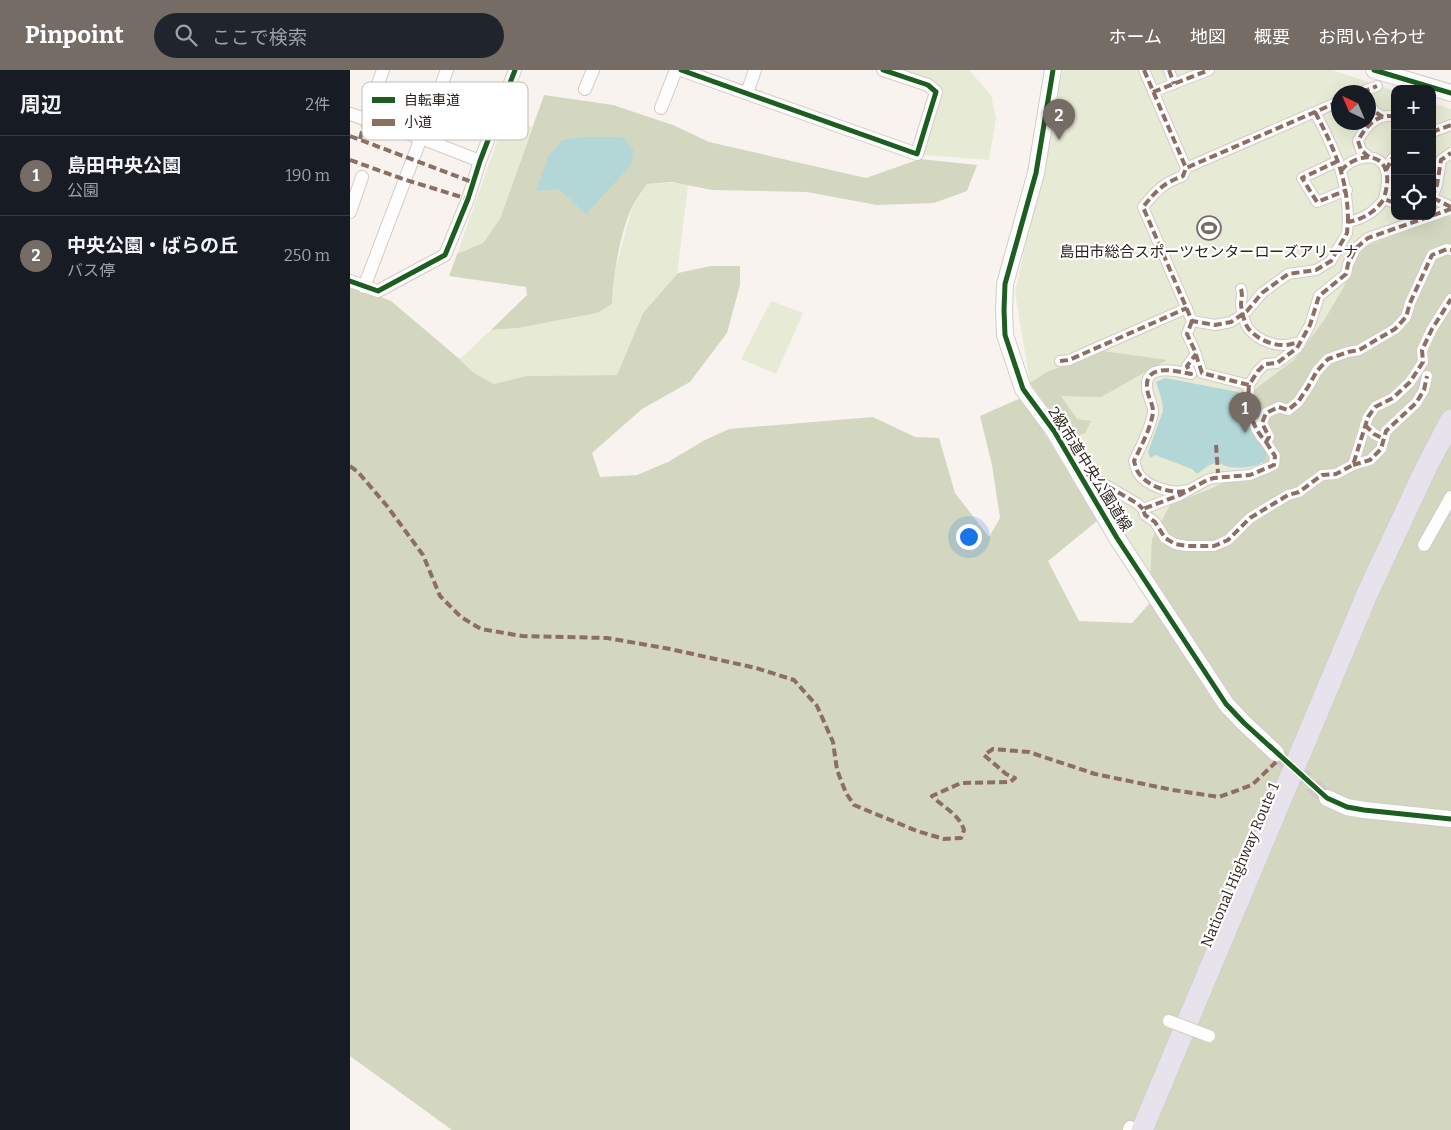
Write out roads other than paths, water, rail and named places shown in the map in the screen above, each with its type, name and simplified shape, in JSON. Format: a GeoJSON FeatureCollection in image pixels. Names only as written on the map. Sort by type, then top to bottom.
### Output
{"type":"FeatureCollection","features":[{"type":"Feature","properties":{"kind":"highway","name":"National Highway Route 1"},"geometry":{"type":"LineString","coordinates":[[1134,1129],[1368,592],[1411,499],[1451,420]]}},
{"type":"Feature","properties":{"kind":"street"},"geometry":{"type":"LineString","coordinates":[[379,82],[383,70]]}},
{"type":"Feature","properties":{"kind":"street"},"geometry":{"type":"LineString","coordinates":[[443,82],[448,70]]}},
{"type":"Feature","properties":{"kind":"street"},"geometry":{"type":"LineString","coordinates":[[510,82],[515,70]]}},
{"type":"Feature","properties":{"kind":"street"},"geometry":{"type":"LineString","coordinates":[[586,89],[592,70]]}},
{"type":"Feature","properties":{"kind":"street"},"geometry":{"type":"LineString","coordinates":[[660,108],[676,70]]}},
{"type":"Feature","properties":{"kind":"street"},"geometry":{"type":"LineString","coordinates":[[681,70],[917,154],[936,92],[928,85],[883,70]]}},
{"type":"Feature","properties":{"kind":"street"},"geometry":{"type":"LineString","coordinates":[[746,93],[755,70]]}},
{"type":"Feature","properties":{"kind":"street","name":"2級市道中央公園道線"},"geometry":{"type":"LineString","coordinates":[[1053,70],[1036,173],[1005,284],[1005,335],[1016,369],[1024,389],[1054,432],[1117,538],[1226,704],[1244,724],[1276,753]]}},
{"type":"Feature","properties":{"kind":"street"},"geometry":{"type":"LineString","coordinates":[[1144,70],[1186,168],[1183,176],[1168,181],[1143,207],[1192,321],[1187,334],[1202,373]]}},
{"type":"Feature","properties":{"kind":"street"},"geometry":{"type":"LineString","coordinates":[[1169,70],[1174,84]]}},
{"type":"Feature","properties":{"kind":"street"},"geometry":{"type":"LineString","coordinates":[[1153,92],[1209,70]]}},
{"type":"Feature","properties":{"kind":"street"},"geometry":{"type":"LineString","coordinates":[[1376,78],[1451,93]]}},
{"type":"Feature","properties":{"kind":"street"},"geometry":{"type":"LineString","coordinates":[[1186,168],[1331,105]]}},
{"type":"Feature","properties":{"kind":"street"},"geometry":{"type":"LineString","coordinates":[[1192,321],[1215,325],[1231,322],[1243,313],[1262,293],[1288,274],[1316,270],[1331,261],[1347,233],[1347,190],[1340,166],[1315,112]]}},
{"type":"Feature","properties":{"kind":"street"},"geometry":{"type":"LineString","coordinates":[[1376,113],[1383,117]]}},
{"type":"Feature","properties":{"kind":"street"},"geometry":{"type":"LineString","coordinates":[[350,114],[362,119]]}},
{"type":"Feature","properties":{"kind":"street"},"geometry":{"type":"LineString","coordinates":[[1348,222],[1359,220],[1369,215],[1384,199],[1387,183],[1386,170],[1380,162],[1369,157],[1361,150],[1358,141],[1364,130],[1375,120],[1391,117]]}},
{"type":"Feature","properties":{"kind":"street"},"geometry":{"type":"LineString","coordinates":[[1436,131],[1451,125]]}},
{"type":"Feature","properties":{"kind":"street"},"geometry":{"type":"LineString","coordinates":[[364,287],[421,140]]}},
{"type":"Feature","properties":{"kind":"street"},"geometry":{"type":"LineString","coordinates":[[427,140],[480,161]]}},
{"type":"Feature","properties":{"kind":"street"},"geometry":{"type":"LineString","coordinates":[[350,281],[378,292],[445,255],[468,199],[488,140]]}},
{"type":"Feature","properties":{"kind":"street"},"geometry":{"type":"LineString","coordinates":[[1436,188],[1441,160],[1451,153]]}},
{"type":"Feature","properties":{"kind":"street"},"geometry":{"type":"LineString","coordinates":[[1436,156],[1441,160]]}},
{"type":"Feature","properties":{"kind":"street"},"geometry":{"type":"LineString","coordinates":[[1347,190],[1317,202],[1302,178],[1345,166],[1356,159],[1369,157]]}},
{"type":"Feature","properties":{"kind":"street"},"geometry":{"type":"LineString","coordinates":[[1386,170],[1391,161]]}},
{"type":"Feature","properties":{"kind":"street"},"geometry":{"type":"LineString","coordinates":[[350,212],[362,177]]}},
{"type":"Feature","properties":{"kind":"street"},"geometry":{"type":"LineString","coordinates":[[1384,199],[1391,202]]}},
{"type":"Feature","properties":{"kind":"street"},"geometry":{"type":"LineString","coordinates":[[1436,200],[1451,208]]}},
{"type":"Feature","properties":{"kind":"street"},"geometry":{"type":"LineString","coordinates":[[1249,385],[1202,373],[1191,374],[1158,370],[1150,377],[1146,386],[1154,412],[1134,460],[1138,473],[1149,484],[1182,492],[1214,478],[1250,475],[1274,465],[1276,456],[1259,435],[1250,415],[1247,401],[1249,385],[1258,371],[1265,364],[1277,363],[1292,353],[1299,345],[1310,326],[1319,296],[1346,274],[1348,264],[1356,248],[1368,238],[1451,208]]}},
{"type":"Feature","properties":{"kind":"street"},"geometry":{"type":"LineString","coordinates":[[1266,442],[1269,436],[1262,422],[1266,413],[1279,407],[1288,410],[1298,402],[1317,371],[1328,359],[1359,350],[1395,329],[1406,317],[1410,303],[1432,255],[1447,249],[1451,250]]}},
{"type":"Feature","properties":{"kind":"street"},"geometry":{"type":"LineString","coordinates":[[1241,289],[1243,293],[1241,304],[1246,326],[1254,335],[1276,345],[1287,346],[1295,343],[1299,345]]}},
{"type":"Feature","properties":{"kind":"street"},"geometry":{"type":"LineString","coordinates":[[1353,466],[1368,417],[1375,407],[1393,398],[1410,382],[1422,362],[1422,350],[1432,329],[1451,299]]}},
{"type":"Feature","properties":{"kind":"street"},"geometry":{"type":"LineString","coordinates":[[1060,361],[1069,360],[1187,308]]}},
{"type":"Feature","properties":{"kind":"street"},"geometry":{"type":"LineString","coordinates":[[1191,374],[1187,366],[1196,354]]}},
{"type":"Feature","properties":{"kind":"street"},"geometry":{"type":"LineString","coordinates":[[1087,474],[1138,504],[1143,509],[1145,515],[1155,522],[1165,538],[1175,544],[1214,546],[1228,540],[1250,518],[1288,495],[1299,492],[1322,474],[1336,474],[1370,460],[1381,449],[1386,431],[1416,403],[1424,390],[1427,376]]}},
{"type":"Feature","properties":{"kind":"street"},"geometry":{"type":"LineString","coordinates":[[1365,425],[1374,434],[1384,439]]}},
{"type":"Feature","properties":{"kind":"street"},"geometry":{"type":"LineString","coordinates":[[1143,509],[1163,503],[1192,488]]}},
{"type":"Feature","properties":{"kind":"street"},"geometry":{"type":"LineString","coordinates":[[1424,545],[1451,498]]}},
{"type":"Feature","properties":{"kind":"street"},"geometry":{"type":"LineString","coordinates":[[1327,798],[1347,807],[1364,810],[1451,819]]}},
{"type":"Feature","properties":{"kind":"street"},"geometry":{"type":"LineString","coordinates":[[1169,1021],[1209,1036]]}},
{"type":"Feature","properties":{"kind":"water"},"geometry":{"type":"Polygon","coordinates":[[[583,137],[622,137],[633,149],[632,164],[586,214],[559,189],[536,191],[548,157],[562,140],[583,137]]]}},
{"type":"Feature","properties":{"kind":"water"},"geometry":{"type":"Polygon","coordinates":[[[1165,378],[1238,392],[1241,395],[1243,411],[1248,426],[1268,451],[1263,461],[1253,466],[1241,467],[1229,467],[1220,463],[1214,463],[1197,474],[1192,469],[1155,455],[1150,458],[1148,452],[1163,411],[1156,382],[1165,378]]]}},
{"type":"Feature","properties":{"kind":"tunnel"},"geometry":{"type":"LineString","coordinates":[[1276,753],[1327,798]]}},
{"type":"Feature","properties":{"kind":"place","name":"中央公園・ばらの丘"},"geometry":{"type":"Point","coordinates":[1059,140]}},
{"type":"Feature","properties":{"kind":"place","name":"島田市総合スポーツセンターローズアリーナ"},"geometry":{"type":"Point","coordinates":[1209,228]}},
{"type":"Feature","properties":{"kind":"place","name":"島田中央公園"},"geometry":{"type":"Point","coordinates":[1245,433]}}]}
